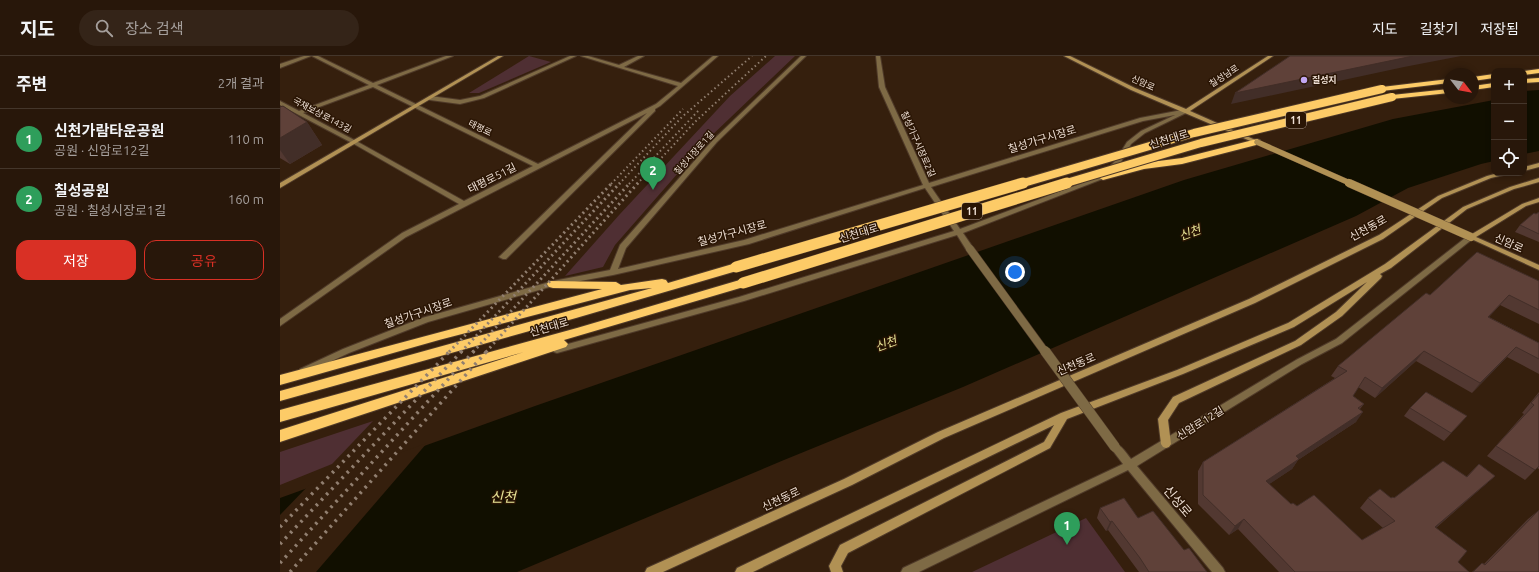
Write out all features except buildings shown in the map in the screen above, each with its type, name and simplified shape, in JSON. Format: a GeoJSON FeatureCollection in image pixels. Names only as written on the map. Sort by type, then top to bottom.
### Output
{"type":"FeatureCollection","features":[{"type":"Feature","properties":{"kind":"highway"},"geometry":{"type":"LineString","coordinates":[[1527,73],[1539,71]]}},
{"type":"Feature","properties":{"kind":"highway"},"geometry":{"type":"LineString","coordinates":[[1479,78],[1491,76]]}},
{"type":"Feature","properties":{"kind":"highway"},"geometry":{"type":"LineString","coordinates":[[1527,82],[1539,80]]}},
{"type":"Feature","properties":{"kind":"highway","name":"신천대로"},"geometry":{"type":"LineString","coordinates":[[280,396],[576,314],[1194,133],[1382,89],[1443,82]]}},
{"type":"Feature","properties":{"kind":"highway"},"geometry":{"type":"LineString","coordinates":[[1479,87],[1491,85]]}},
{"type":"Feature","properties":{"kind":"highway","name":"신천대로"},"geometry":{"type":"LineString","coordinates":[[280,416],[743,283],[953,217],[1201,143],[1392,97],[1443,91]]}},
{"type":"Feature","properties":{"kind":"highway"},"geometry":{"type":"LineString","coordinates":[[1102,177],[1143,166],[1182,161],[1257,142]]}},
{"type":"Feature","properties":{"kind":"highway"},"geometry":{"type":"LineString","coordinates":[[553,284],[630,286],[689,281]]}},
{"type":"Feature","properties":{"kind":"highway"},"geometry":{"type":"LineString","coordinates":[[282,380],[439,336],[630,286]]}},
{"type":"Feature","properties":{"kind":"highway"},"geometry":{"type":"LineString","coordinates":[[280,436],[534,354],[672,304]]}},
{"type":"Feature","properties":{"kind":"main road"},"geometry":{"type":"LineString","coordinates":[[280,186],[356,143],[501,56]]}},
{"type":"Feature","properties":{"kind":"main road","name":"신암로"},"geometry":{"type":"LineString","coordinates":[[1066,56],[1133,89],[1187,111],[1539,268]]}},
{"type":"Feature","properties":{"kind":"main road","name":"칠성남로"},"geometry":{"type":"LineString","coordinates":[[1187,111],[1271,56]]}},
{"type":"Feature","properties":{"kind":"main road"},"geometry":{"type":"LineString","coordinates":[[1527,168],[1539,165]]}},
{"type":"Feature","properties":{"kind":"main road","name":"신천동로"},"geometry":{"type":"LineString","coordinates":[[651,572],[848,482],[941,435],[1252,301],[1381,237],[1440,197],[1493,176]]}},
{"type":"Feature","properties":{"kind":"main road"},"geometry":{"type":"LineString","coordinates":[[741,572],[1064,416],[1180,372],[1291,325],[1388,266],[1464,208],[1512,188],[1539,180]]}},
{"type":"Feature","properties":{"kind":"main road"},"geometry":{"type":"LineString","coordinates":[[1471,237],[1524,205],[1539,200]]}},
{"type":"Feature","properties":{"kind":"main road"},"geometry":{"type":"LineString","coordinates":[[1166,444],[1162,419],[1176,400],[1298,343],[1339,314],[1388,266]]}},
{"type":"Feature","properties":{"kind":"main road"},"geometry":{"type":"LineString","coordinates":[[837,572],[835,566],[844,549],[1047,445],[1064,416]]}},
{"type":"Feature","properties":{"kind":"street"},"geometry":{"type":"LineString","coordinates":[[280,66],[309,56]]}},
{"type":"Feature","properties":{"kind":"street","name":"태평로"},"geometry":{"type":"LineString","coordinates":[[314,56],[537,166]]}},
{"type":"Feature","properties":{"kind":"street"},"geometry":{"type":"LineString","coordinates":[[298,113],[451,56]]}},
{"type":"Feature","properties":{"kind":"street"},"geometry":{"type":"LineString","coordinates":[[430,98],[460,102],[482,97],[574,56]]}},
{"type":"Feature","properties":{"kind":"street"},"geometry":{"type":"LineString","coordinates":[[583,56],[681,85]]}},
{"type":"Feature","properties":{"kind":"street"},"geometry":{"type":"LineString","coordinates":[[619,67],[642,56]]}},
{"type":"Feature","properties":{"kind":"street","name":"태평로51길"},"geometry":{"type":"LineString","coordinates":[[280,323],[404,235],[658,105],[716,56]]}},
{"type":"Feature","properties":{"kind":"street","name":"칠성시장로1길"},"geometry":{"type":"LineString","coordinates":[[613,273],[622,247],[715,141],[804,56]]}},
{"type":"Feature","properties":{"kind":"street","name":"칠성가구시장로2길"},"geometry":{"type":"LineString","coordinates":[[878,56],[882,87],[927,186],[959,232]]}},
{"type":"Feature","properties":{"kind":"street","name":"국채보상로143길"},"geometry":{"type":"LineString","coordinates":[[280,103],[356,143]]}},
{"type":"Feature","properties":{"kind":"street"},"geometry":{"type":"LineString","coordinates":[[502,257],[658,105]]}},
{"type":"Feature","properties":{"kind":"street"},"geometry":{"type":"LineString","coordinates":[[498,366],[741,299],[959,232],[1102,177],[1119,161],[1130,143],[1143,132],[1187,111]]}},
{"type":"Feature","properties":{"kind":"street","name":"칠성가구시장로"},"geometry":{"type":"LineString","coordinates":[[282,380],[346,351],[425,320],[553,284],[613,273],[746,242],[1142,119],[1187,111]]}},
{"type":"Feature","properties":{"kind":"street"},"geometry":{"type":"LineString","coordinates":[[356,143],[464,204]]}},
{"type":"Feature","properties":{"kind":"street","name":"신성로"},"geometry":{"type":"LineString","coordinates":[[959,232],[1115,447],[1219,572]]}},
{"type":"Feature","properties":{"kind":"street","name":"신암로12길"},"geometry":{"type":"LineString","coordinates":[[907,572],[1130,465],[1299,362],[1339,342],[1471,237]]}},
{"type":"Feature","properties":{"kind":"shaded area"},"geometry":{"type":"Polygon","coordinates":[[[529,56],[551,62],[479,93],[469,93],[529,56]]]}},
{"type":"Feature","properties":{"kind":"shaded area"},"geometry":{"type":"Polygon","coordinates":[[[775,56],[795,56],[707,140],[615,245],[603,267],[565,276],[620,214],[730,96],[775,56]]]}},
{"type":"Feature","properties":{"kind":"shaded area"},"geometry":{"type":"Polygon","coordinates":[[[373,421],[332,464],[280,485],[280,452],[373,421]]]}},
{"type":"Feature","properties":{"kind":"shaded area"},"geometry":{"type":"Polygon","coordinates":[[[1086,518],[1125,572],[972,572],[1086,518]]]}},
{"type":"Feature","properties":{"kind":"water"},"geometry":{"type":"Polygon","coordinates":[[[1539,90],[1539,151],[1527,153],[1527,104],[1527,91],[1539,90]]]}},
{"type":"Feature","properties":{"kind":"water","name":"신천"},"geometry":{"type":"Polygon","coordinates":[[[1491,101],[1491,162],[1408,188],[1356,216],[963,387],[517,572],[280,572],[280,498],[535,406],[1184,180],[1393,119],[1491,101]]]}},
{"type":"Feature","properties":{"kind":"pier"},"geometry":{"type":"Polygon","coordinates":[[[427,443],[316,572],[280,572],[280,515],[308,486],[427,443]]]}},
{"type":"Feature","properties":{"kind":"railway"},"geometry":{"type":"LineString","coordinates":[[619,184],[682,117],[752,56]]}},
{"type":"Feature","properties":{"kind":"railway"},"geometry":{"type":"LineString","coordinates":[[637,184],[695,122],[766,56]]}},
{"type":"Feature","properties":{"kind":"railway"},"geometry":{"type":"LineString","coordinates":[[611,184],[683,109]]}},
{"type":"Feature","properties":{"kind":"railway"},"geometry":{"type":"LineString","coordinates":[[629,184],[700,109]]}},
{"type":"Feature","properties":{"kind":"railway"},"geometry":{"type":"LineString","coordinates":[[449,352],[612,183]]}},
{"type":"Feature","properties":{"kind":"railway"},"geometry":{"type":"LineString","coordinates":[[461,352],[620,183]]}},
{"type":"Feature","properties":{"kind":"railway"},"geometry":{"type":"LineString","coordinates":[[473,352],[630,183]]}},
{"type":"Feature","properties":{"kind":"railway"},"geometry":{"type":"LineString","coordinates":[[486,352],[638,183]]}},
{"type":"Feature","properties":{"kind":"railway"},"geometry":{"type":"LineString","coordinates":[[280,527],[450,351]]}},
{"type":"Feature","properties":{"kind":"railway"},"geometry":{"type":"LineString","coordinates":[[280,544],[462,351]]}},
{"type":"Feature","properties":{"kind":"railway"},"geometry":{"type":"LineString","coordinates":[[280,563],[474,351]]}},
{"type":"Feature","properties":{"kind":"railway"},"geometry":{"type":"LineString","coordinates":[[290,572],[487,351]]}},
{"type":"Feature","properties":{"kind":"place","name":"질성지"},"geometry":{"type":"Point","coordinates":[1304,80]}},
{"type":"Feature","properties":{"kind":"place","name":"칠성공원"},"geometry":{"type":"Point","coordinates":[653,190]}},
{"type":"Feature","properties":{"kind":"place","name":"신천가람타운공원"},"geometry":{"type":"Point","coordinates":[1067,545]}}]}
